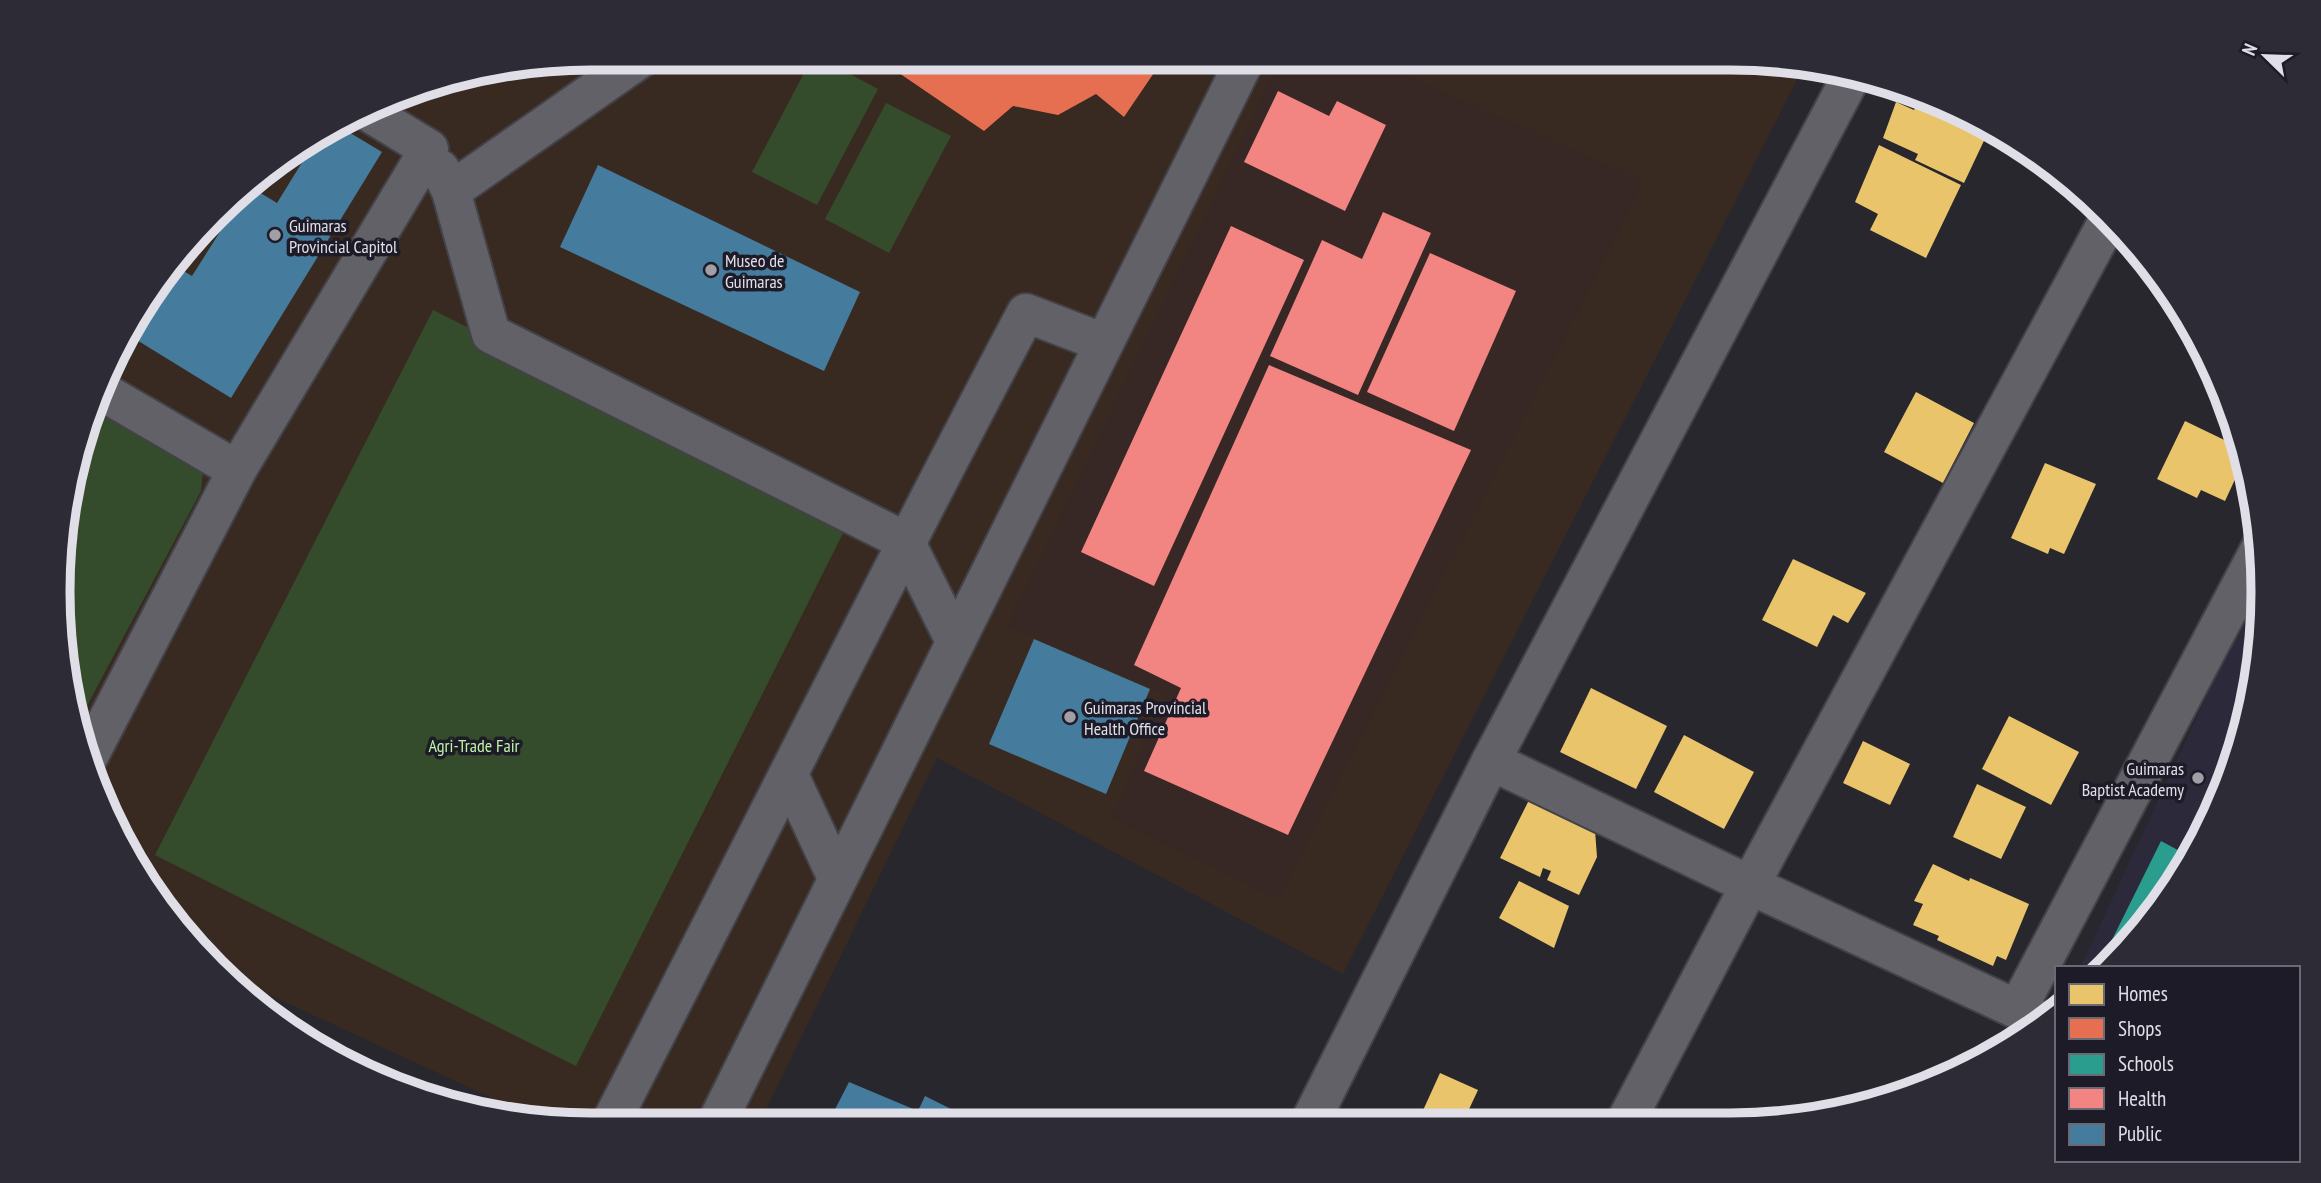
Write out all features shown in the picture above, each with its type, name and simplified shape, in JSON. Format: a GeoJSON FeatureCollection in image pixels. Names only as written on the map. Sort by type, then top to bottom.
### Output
{"type":"FeatureCollection","features":[{"type":"Feature","properties":{"kind":"street"},"geometry":{"type":"LineString","coordinates":[[451,191],[624,70]]}},
{"type":"Feature","properties":{"kind":"street"},"geometry":{"type":"LineString","coordinates":[[721,1113],[1240,70]]}},
{"type":"Feature","properties":{"kind":"street"},"geometry":{"type":"LineString","coordinates":[[1315,1113],[1491,761],[1848,84]]}},
{"type":"Feature","properties":{"kind":"street"},"geometry":{"type":"LineString","coordinates":[[377,117],[429,149],[451,191],[491,334],[905,541],[955,641]]}},
{"type":"Feature","properties":{"kind":"street"},"geometry":{"type":"LineString","coordinates":[[94,746],[237,470],[429,149]]}},
{"type":"Feature","properties":{"kind":"street"},"geometry":{"type":"LineString","coordinates":[[1630,1113],[2104,229]]}},
{"type":"Feature","properties":{"kind":"street"},"geometry":{"type":"LineString","coordinates":[[616,1113],[789,775],[905,541],[1026,313],[1104,343]]}},
{"type":"Feature","properties":{"kind":"street"},"geometry":{"type":"LineString","coordinates":[[109,395],[237,470]]}},
{"type":"Feature","properties":{"kind":"street"},"geometry":{"type":"LineString","coordinates":[[1491,761],[2030,1015],[2250,569]]}},
{"type":"Feature","properties":{"kind":"street"},"geometry":{"type":"LineString","coordinates":[[789,775],[838,878]]}},
{"type":"Feature","properties":{"kind":"shaded area"},"geometry":{"type":"Polygon","coordinates":[[[1275,70],[1395,70],[1644,182],[1278,899],[1112,818],[1165,694],[1008,626],[1275,70]]]}},
{"type":"Feature","properties":{"kind":"shaded area"},"geometry":{"type":"Polygon","coordinates":[[[1730,70],[1800,74],[1343,974],[937,758],[764,1113],[592,1113],[510,1107],[248,984],[199,935],[158,881],[140,852],[110,791],[88,726],[74,660],[71,557],[80,490],[98,424],[124,361],[140,331],[178,274],[223,223],[274,178],[331,140],[392,110],[424,98],[490,80],[557,71],[1730,70]]]}},
{"type":"Feature","properties":{"kind":"shaded area","name":"Guimaras Baptist Academy"},"geometry":{"type":"Polygon","coordinates":[[[2251,602],[2247,660],[2233,726],[2211,791],[2197,822],[2163,881],[2143,909],[2092,966],[2081,966],[2251,602]]]}},
{"type":"Feature","properties":{"kind":"green space"},"geometry":{"type":"Polygon","coordinates":[[[806,70],[842,70],[878,89],[817,205],[752,172],[806,70]]]}},
{"type":"Feature","properties":{"kind":"green space"},"geometry":{"type":"Polygon","coordinates":[[[886,103],[951,136],[889,253],[825,219],[886,103]]]}},
{"type":"Feature","properties":{"kind":"green space","name":"Agri-Trade Fair"},"geometry":{"type":"Polygon","coordinates":[[[433,310],[850,519],[576,1066],[155,855],[433,310]]]}},
{"type":"Feature","properties":{"kind":"green space"},"geometry":{"type":"Polygon","coordinates":[[[104,409],[203,472],[201,491],[84,711],[74,660],[71,626],[71,557],[80,490],[104,409]]]}},
{"type":"Feature","properties":{"kind":"building: Homes"},"geometry":{"type":"Polygon","coordinates":[[[1896,102],[1914,110],[1916,105],[1929,110],[1985,138],[1964,183],[1915,160],[1918,154],[1883,138],[1896,102]]]}},
{"type":"Feature","properties":{"kind":"building: Homes"},"geometry":{"type":"Polygon","coordinates":[[[1879,145],[1961,185],[1926,258],[1870,230],[1878,214],[1855,202],[1879,145]]]}},
{"type":"Feature","properties":{"kind":"building: Homes"},"geometry":{"type":"Polygon","coordinates":[[[1916,392],[1974,423],[1943,483],[1884,452],[1916,392]]]}},
{"type":"Feature","properties":{"kind":"building: Homes"},"geometry":{"type":"Polygon","coordinates":[[[2185,421],[2228,442],[2237,475],[2225,501],[2201,490],[2197,498],[2157,479],[2185,421]]]}},
{"type":"Feature","properties":{"kind":"building: Homes"},"geometry":{"type":"Polygon","coordinates":[[[2045,463],[2096,484],[2064,554],[2050,548],[2048,554],[2011,538],[2045,463]]]}},
{"type":"Feature","properties":{"kind":"building: Homes"},"geometry":{"type":"Polygon","coordinates":[[[1793,559],[1866,593],[1848,623],[1833,615],[1817,647],[1762,620],[1793,559]]]}},
{"type":"Feature","properties":{"kind":"building: Homes"},"geometry":{"type":"Polygon","coordinates":[[[1591,688],[1667,726],[1636,789],[1560,752],[1591,688]]]}},
{"type":"Feature","properties":{"kind":"building: Homes"},"geometry":{"type":"Polygon","coordinates":[[[2009,716],[2079,752],[2051,805],[1982,769],[2009,716]]]}},
{"type":"Feature","properties":{"kind":"building: Homes"},"geometry":{"type":"Polygon","coordinates":[[[1684,735],[1754,772],[1724,829],[1654,792],[1684,735]]]}},
{"type":"Feature","properties":{"kind":"building: Homes"},"geometry":{"type":"Polygon","coordinates":[[[1863,741],[1910,764],[1890,805],[1843,783],[1863,741]]]}},
{"type":"Feature","properties":{"kind":"building: Homes"},"geometry":{"type":"Polygon","coordinates":[[[1977,784],[2026,807],[2001,859],[1953,837],[1977,784]]]}},
{"type":"Feature","properties":{"kind":"building: Homes"},"geometry":{"type":"Polygon","coordinates":[[[1530,798],[1595,830],[1597,857],[1579,895],[1547,880],[1551,871],[1543,868],[1540,877],[1500,858],[1530,798]]]}},
{"type":"Feature","properties":{"kind":"building: Homes"},"geometry":{"type":"Polygon","coordinates":[[[1933,864],[2029,904],[2006,960],[1997,956],[1993,966],[1937,940],[1939,936],[1913,925],[1923,904],[1914,901],[1933,864]]]}},
{"type":"Feature","properties":{"kind":"building: Homes"},"geometry":{"type":"Polygon","coordinates":[[[1519,881],[1569,906],[1554,948],[1499,918],[1519,881]]]}},
{"type":"Feature","properties":{"kind":"building: Homes"},"geometry":{"type":"Polygon","coordinates":[[[1440,1073],[1478,1090],[1467,1113],[1422,1113],[1440,1073]]]}},
{"type":"Feature","properties":{"kind":"building: Shops"},"geometry":{"type":"Polygon","coordinates":[[[895,70],[1156,70],[1124,117],[1096,94],[1058,115],[1013,106],[984,131],[895,70]]]}},
{"type":"Feature","properties":{"kind":"building: Schools"},"geometry":{"type":"Polygon","coordinates":[[[2161,841],[2181,852],[2143,909],[2106,951],[2161,841]]]}},
{"type":"Feature","properties":{"kind":"building: Health"},"geometry":{"type":"Polygon","coordinates":[[[1278,91],[1329,116],[1337,101],[1386,125],[1345,211],[1244,162],[1278,91]]]}},
{"type":"Feature","properties":{"kind":"building: Health"},"geometry":{"type":"Polygon","coordinates":[[[1383,212],[1431,233],[1358,395],[1270,356],[1322,240],[1362,259],[1383,212]]]}},
{"type":"Feature","properties":{"kind":"building: Health"},"geometry":{"type":"Polygon","coordinates":[[[1231,226],[1304,260],[1154,586],[1081,552],[1231,226]]]}},
{"type":"Feature","properties":{"kind":"building: Health"},"geometry":{"type":"Polygon","coordinates":[[[1430,253],[1516,291],[1454,431],[1367,392],[1430,253]]]}},
{"type":"Feature","properties":{"kind":"building: Health"},"geometry":{"type":"Polygon","coordinates":[[[1269,365],[1471,450],[1288,835],[1144,771],[1181,688],[1134,665],[1269,365]]]}},
{"type":"Feature","properties":{"kind":"building: Public","name":"Guimaras Provincial Capitol"},"geometry":{"type":"Polygon","coordinates":[[[347,131],[382,152],[231,398],[136,339],[181,270],[192,276],[230,217],[258,191],[277,203],[306,155],[347,131]]]}},
{"type":"Feature","properties":{"kind":"building: Public","name":"Museo de Guimaras"},"geometry":{"type":"Polygon","coordinates":[[[598,165],[860,292],[824,371],[560,247],[598,165]]]}},
{"type":"Feature","properties":{"kind":"building: Public","name":"Guimaras Provincial Health Office"},"geometry":{"type":"Polygon","coordinates":[[[1034,639],[1150,689],[1106,794],[989,744],[1034,639]]]}},
{"type":"Feature","properties":{"kind":"building: Public"},"geometry":{"type":"Polygon","coordinates":[[[849,1082],[918,1111],[925,1096],[959,1113],[833,1113],[849,1082]]]}},
{"type":"Feature","properties":{"kind":"place","name":"Guimaras Provincial Capitol"},"geometry":{"type":"Point","coordinates":[275,235]}},
{"type":"Feature","properties":{"kind":"place","name":"Museo de Guimaras"},"geometry":{"type":"Point","coordinates":[711,270]}},
{"type":"Feature","properties":{"kind":"place","name":"Guimaras Provincial Health Office"},"geometry":{"type":"Point","coordinates":[1070,717]}},
{"type":"Feature","properties":{"kind":"place","name":"Guimaras Baptist Academy"},"geometry":{"type":"Point","coordinates":[2198,778]}}]}
